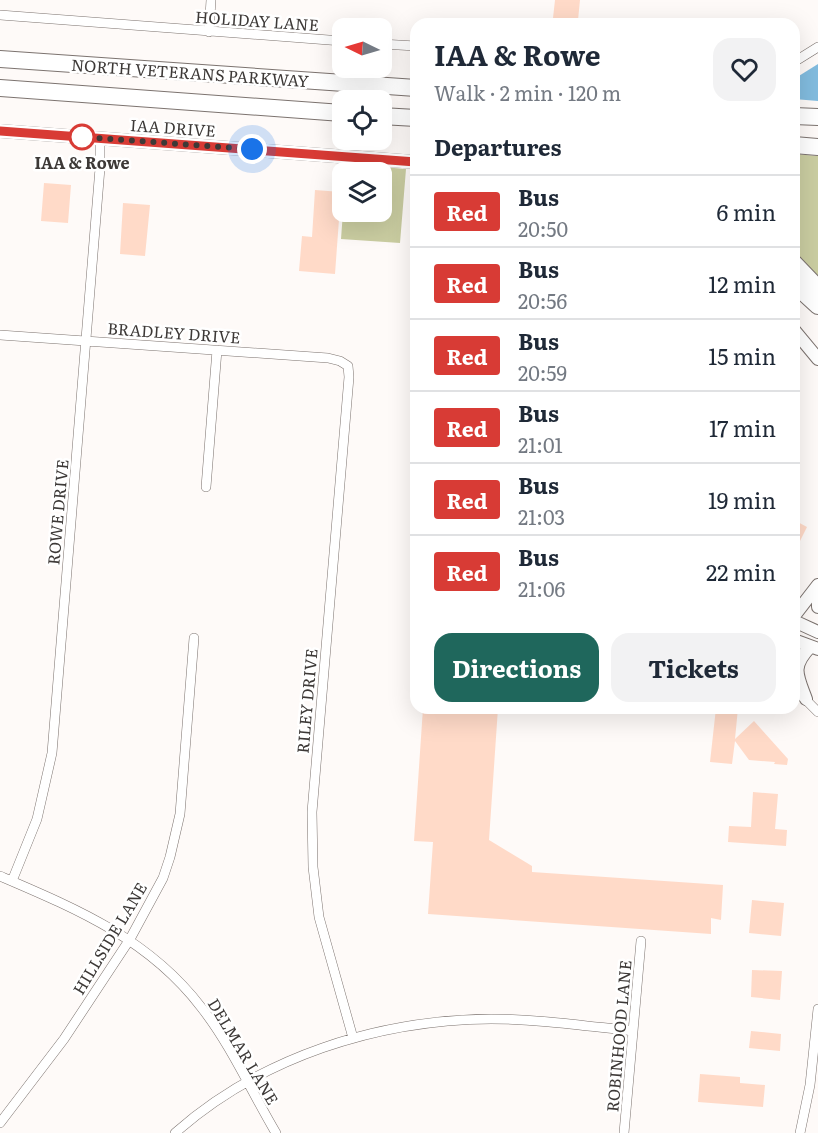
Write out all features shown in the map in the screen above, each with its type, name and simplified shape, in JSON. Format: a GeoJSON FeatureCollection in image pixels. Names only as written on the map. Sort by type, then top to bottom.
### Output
{"type":"FeatureCollection","features":[{"type":"Feature","properties":{"kind":"highway","name":"NORTH VETERANS PARKWAY"},"geometry":{"type":"LineString","coordinates":[[0,58],[410,88]]}},
{"type":"Feature","properties":{"kind":"highway","name":"NORTH VETERANS PARKWAY"},"geometry":{"type":"LineString","coordinates":[[0,88],[332,112]]}},
{"type":"Feature","properties":{"kind":"highway"},"geometry":{"type":"LineString","coordinates":[[800,116],[818,117]]}},
{"type":"Feature","properties":{"kind":"highway"},"geometry":{"type":"LineString","coordinates":[[392,117],[410,118]]}},
{"type":"Feature","properties":{"kind":"highway"},"geometry":{"type":"LineString","coordinates":[[800,146],[818,147]]}},
{"type":"Feature","properties":{"kind":"highway"},"geometry":{"type":"LineString","coordinates":[[800,269],[818,288]]}},
{"type":"Feature","properties":{"kind":"highway"},"geometry":{"type":"LineString","coordinates":[[800,290],[818,306]]}},
{"type":"Feature","properties":{"kind":"street"},"geometry":{"type":"LineString","coordinates":[[209,32],[211,0]]}},
{"type":"Feature","properties":{"kind":"street","name":"HOLIDAY LANE"},"geometry":{"type":"LineString","coordinates":[[0,15],[332,41]]}},
{"type":"Feature","properties":{"kind":"street"},"geometry":{"type":"LineString","coordinates":[[392,45],[410,46]]}},
{"type":"Feature","properties":{"kind":"street"},"geometry":{"type":"LineString","coordinates":[[800,58],[818,47]]}},
{"type":"Feature","properties":{"kind":"street","name":"IAA DRIVE"},"geometry":{"type":"LineString","coordinates":[[0,131],[410,162]]}},
{"type":"Feature","properties":{"kind":"street","name":"ROWE DRIVE"},"geometry":{"type":"LineString","coordinates":[[12,881],[37,819],[52,753],[100,168],[100,138]]}},
{"type":"Feature","properties":{"kind":"street","name":"BRADLEY DRIVE"},"geometry":{"type":"LineString","coordinates":[[0,335],[328,358],[345,364]]}},
{"type":"Feature","properties":{"kind":"street"},"geometry":{"type":"LineString","coordinates":[[800,337],[818,359]]}},
{"type":"Feature","properties":{"kind":"street"},"geometry":{"type":"LineString","coordinates":[[206,487],[217,350]]}},
{"type":"Feature","properties":{"kind":"street","name":"RILEY DRIVE"},"geometry":{"type":"LineString","coordinates":[[345,364],[349,377],[312,812],[312,845],[319,917],[353,1038]]}},
{"type":"Feature","properties":{"kind":"street"},"geometry":{"type":"LineString","coordinates":[[800,610],[818,585]]}},
{"type":"Feature","properties":{"kind":"street"},"geometry":{"type":"LineString","coordinates":[[818,598],[818,607]]}},
{"type":"Feature","properties":{"kind":"street"},"geometry":{"type":"LineString","coordinates":[[800,622],[818,632]]}},
{"type":"Feature","properties":{"kind":"street","name":"HILLSIDE LANE"},"geometry":{"type":"LineString","coordinates":[[0,1123],[64,1039],[130,939],[163,878],[180,814],[194,638]]}},
{"type":"Feature","properties":{"kind":"street"},"geometry":{"type":"LineString","coordinates":[[800,642],[814,648],[800,662]]}},
{"type":"Feature","properties":{"kind":"street"},"geometry":{"type":"LineString","coordinates":[[800,683],[806,699]]}},
{"type":"Feature","properties":{"kind":"street"},"geometry":{"type":"LineString","coordinates":[[800,694],[818,712]]}},
{"type":"Feature","properties":{"kind":"street","name":"DELMAR LANE"},"geometry":{"type":"LineString","coordinates":[[0,876],[85,914],[130,939],[181,983],[201,1007],[276,1133]]}},
{"type":"Feature","properties":{"kind":"street","name":"ROBINHOOD LANE"},"geometry":{"type":"LineString","coordinates":[[624,1133],[641,941]]}},
{"type":"Feature","properties":{"kind":"street"},"geometry":{"type":"LineString","coordinates":[[800,1133],[810,1085],[818,1009]]}},
{"type":"Feature","properties":{"kind":"street"},"geometry":{"type":"LineString","coordinates":[[175,1133],[193,1117],[247,1082],[297,1058],[353,1038],[409,1026],[494,1019],[633,1030]]}},
{"type":"Feature","properties":{"kind":"green space"},"geometry":{"type":"Polygon","coordinates":[[[800,154],[818,156],[818,277],[800,257],[800,154]]]}},
{"type":"Feature","properties":{"kind":"green space"},"geometry":{"type":"Polygon","coordinates":[[[392,168],[406,169],[400,243],[341,239],[342,222],[392,222],[392,168]]]}},
{"type":"Feature","properties":{"kind":"water"},"geometry":{"type":"Polygon","coordinates":[[[818,64],[818,101],[800,100],[800,75],[818,64]]]}},
{"type":"Feature","properties":{"kind":"building"},"geometry":{"type":"Polygon","coordinates":[[[555,0],[580,0],[578,18],[553,18],[555,0]]]}},
{"type":"Feature","properties":{"kind":"building"},"geometry":{"type":"Polygon","coordinates":[[[44,183],[71,185],[68,223],[41,221],[44,183]]]}},
{"type":"Feature","properties":{"kind":"building"},"geometry":{"type":"Polygon","coordinates":[[[315,190],[332,191],[332,222],[339,222],[335,274],[299,271],[302,236],[312,237],[315,190]]]}},
{"type":"Feature","properties":{"kind":"building"},"geometry":{"type":"Polygon","coordinates":[[[123,203],[150,205],[145,256],[120,254],[123,203]]]}},
{"type":"Feature","properties":{"kind":"building"},"geometry":{"type":"Polygon","coordinates":[[[800,523],[807,527],[800,541],[800,523]]]}},
{"type":"Feature","properties":{"kind":"building"},"geometry":{"type":"Polygon","coordinates":[[[423,714],[498,714],[489,840],[532,866],[532,872],[723,885],[721,920],[711,918],[711,934],[428,914],[433,842],[414,841],[423,714]]]}},
{"type":"Feature","properties":{"kind":"building"},"geometry":{"type":"Polygon","coordinates":[[[715,714],[737,714],[735,739],[754,721],[788,759],[787,765],[749,760],[735,741],[732,764],[710,762],[715,714]]]}},
{"type":"Feature","properties":{"kind":"building"},"geometry":{"type":"Polygon","coordinates":[[[753,792],[778,794],[775,829],[787,830],[786,846],[728,842],[729,826],[751,827],[753,792]]]}},
{"type":"Feature","properties":{"kind":"building"},"geometry":{"type":"Polygon","coordinates":[[[752,900],[784,903],[781,936],[749,933],[752,900]]]}},
{"type":"Feature","properties":{"kind":"building"},"geometry":{"type":"Polygon","coordinates":[[[752,970],[782,971],[780,1000],[751,997],[752,970]]]}},
{"type":"Feature","properties":{"kind":"building"},"geometry":{"type":"Polygon","coordinates":[[[751,1031],[781,1034],[780,1051],[749,1048],[751,1031]]]}},
{"type":"Feature","properties":{"kind":"building"},"geometry":{"type":"Polygon","coordinates":[[[700,1074],[740,1077],[740,1083],[765,1085],[763,1107],[698,1102],[700,1074]]]}},
{"type":"Feature","properties":{"kind":"bus line","name":"Red"},"geometry":{"type":"LineString","coordinates":[[0,131],[410,162]]}},
{"type":"Feature","properties":{"kind":"place","name":"IAA & Rowe"},"geometry":{"type":"Point","coordinates":[82,137]}},
{"type":"Feature","properties":{"kind":"route"},"geometry":{"type":"LineString","coordinates":[[82,137],[80,137],[252,149]]}}]}
